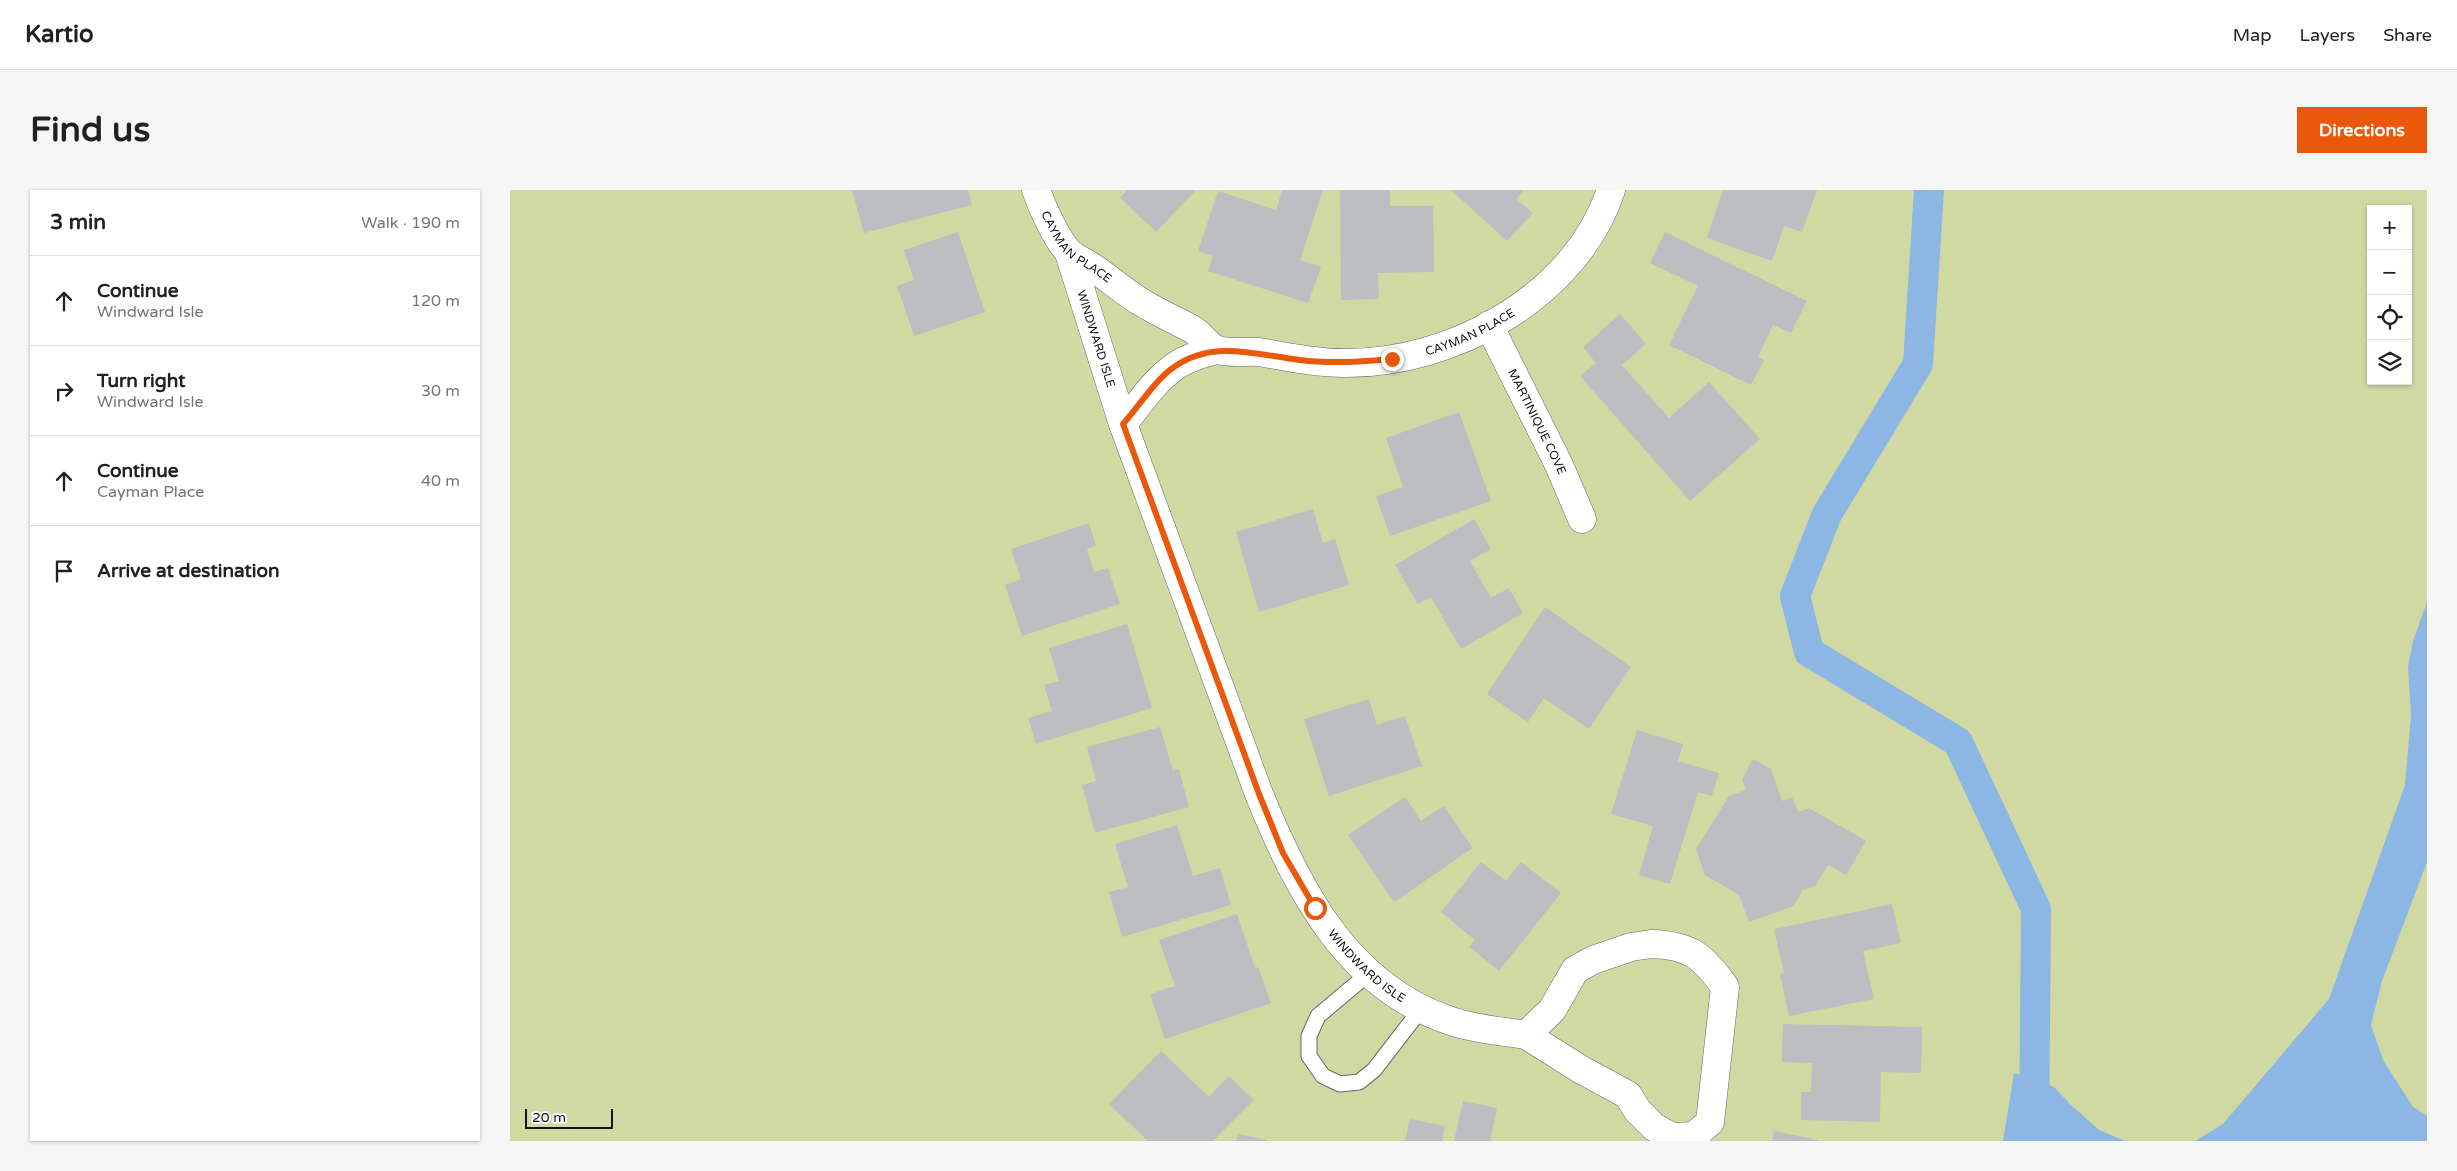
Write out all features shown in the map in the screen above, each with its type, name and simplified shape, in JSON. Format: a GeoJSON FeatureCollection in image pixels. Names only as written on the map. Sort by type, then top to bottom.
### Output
{"type":"FeatureCollection","features":[{"type":"Feature","properties":{"kind":"street","name":"CAYMAN PLACE"},"geometry":{"type":"LineString","coordinates":[[1036,190],[1044,212],[1069,253],[1141,302],[1195,330],[1217,350],[1258,352],[1300,360],[1347,363],[1383,360],[1437,348],[1489,326],[1520,307],[1555,278],[1572,260],[1598,220],[1611,190]]}},
{"type":"Feature","properties":{"kind":"street","name":"WINDWARD ISLE"},"geometry":{"type":"LineString","coordinates":[[1069,253],[1123,424],[1256,785],[1283,853],[1315,908],[1351,956],[1386,989],[1421,1009],[1450,1021],[1473,1027],[1526,1034],[1580,1069],[1628,1095],[1637,1110],[1654,1127],[1672,1137],[1694,1136],[1710,1122],[1725,987],[1709,964],[1693,952],[1673,945],[1631,947],[1593,960],[1576,970],[1552,1010],[1526,1034]]}},
{"type":"Feature","properties":{"kind":"street","name":"MARTINIQUE COVE"},"geometry":{"type":"LineString","coordinates":[[1489,326],[1559,465],[1582,519]]}},
{"type":"Feature","properties":{"kind":"street"},"geometry":{"type":"LineString","coordinates":[[1123,424],[1158,381],[1174,367],[1193,357],[1217,350]]}},
{"type":"Feature","properties":{"kind":"lane"},"geometry":{"type":"LineString","coordinates":[[1368,974],[1318,1016],[1309,1036],[1309,1056],[1323,1076],[1340,1084],[1359,1082],[1374,1070],[1421,1009]]}},
{"type":"Feature","properties":{"kind":"green space"},"geometry":{"type":"Polygon","coordinates":[[[510,190],[2427,190],[2427,1141],[510,1141],[510,190]]]}},
{"type":"Feature","properties":{"kind":"water"},"geometry":{"type":"Polygon","coordinates":[[[2427,602],[2427,862],[2382,981],[2371,1025],[2383,1060],[2413,1107],[2427,1116],[2427,1141],[2195,1141],[2223,1124],[2329,999],[2405,785],[2411,715],[2408,667],[2413,641],[2427,602]]]}},
{"type":"Feature","properties":{"kind":"water"},"geometry":{"type":"Polygon","coordinates":[[[2014,1073],[2054,1087],[2099,1130],[2125,1141],[2003,1141],[2014,1073]]]}},
{"type":"Feature","properties":{"kind":"building"},"geometry":{"type":"Polygon","coordinates":[[[852,190],[968,190],[972,205],[864,233],[852,190]]]}},
{"type":"Feature","properties":{"kind":"building"},"geometry":{"type":"Polygon","coordinates":[[[1127,190],[1196,190],[1156,232],[1120,198],[1127,190]]]}},
{"type":"Feature","properties":{"kind":"building"},"geometry":{"type":"Polygon","coordinates":[[[1282,190],[1323,190],[1300,260],[1321,267],[1308,303],[1208,271],[1213,256],[1198,251],[1218,191],[1276,210],[1282,190]]]}},
{"type":"Feature","properties":{"kind":"building"},"geometry":{"type":"Polygon","coordinates":[[[1340,190],[1390,190],[1390,206],[1433,206],[1434,272],[1378,273],[1379,299],[1341,300],[1340,190]]]}},
{"type":"Feature","properties":{"kind":"building"},"geometry":{"type":"Polygon","coordinates":[[[1451,190],[1524,190],[1516,199],[1533,213],[1507,241],[1451,190]]]}},
{"type":"Feature","properties":{"kind":"building"},"geometry":{"type":"Polygon","coordinates":[[[1723,190],[1817,190],[1802,232],[1784,226],[1772,261],[1707,238],[1723,190]]]}},
{"type":"Feature","properties":{"kind":"building"},"geometry":{"type":"Polygon","coordinates":[[[958,232],[985,312],[914,336],[897,286],[914,280],[904,250],[958,232]]]}},
{"type":"Feature","properties":{"kind":"building"},"geometry":{"type":"Polygon","coordinates":[[[1665,232],[1807,301],[1791,333],[1773,325],[1758,357],[1764,360],[1751,385],[1669,345],[1698,286],[1650,263],[1665,232]]]}},
{"type":"Feature","properties":{"kind":"building"},"geometry":{"type":"Polygon","coordinates":[[[1620,314],[1646,344],[1622,365],[1669,418],[1709,382],[1760,439],[1690,501],[1580,376],[1596,363],[1583,347],[1620,314]]]}},
{"type":"Feature","properties":{"kind":"building"},"geometry":{"type":"Polygon","coordinates":[[[1459,412],[1491,501],[1390,536],[1376,496],[1403,487],[1386,438],[1459,412]]]}},
{"type":"Feature","properties":{"kind":"building"},"geometry":{"type":"Polygon","coordinates":[[[1313,509],[1323,543],[1335,539],[1349,585],[1259,612],[1236,532],[1313,509]]]}},
{"type":"Feature","properties":{"kind":"building"},"geometry":{"type":"Polygon","coordinates":[[[1474,519],[1491,549],[1470,561],[1491,598],[1509,588],[1523,613],[1461,649],[1431,597],[1418,604],[1395,565],[1474,519]]]}},
{"type":"Feature","properties":{"kind":"building"},"geometry":{"type":"Polygon","coordinates":[[[1089,523],[1096,546],[1087,549],[1094,572],[1108,568],[1120,604],[1022,636],[1005,585],[1021,579],[1011,549],[1089,523]]]}},
{"type":"Feature","properties":{"kind":"building"},"geometry":{"type":"Polygon","coordinates":[[[1545,607],[1631,667],[1589,729],[1544,698],[1528,722],[1487,694],[1545,607]]]}},
{"type":"Feature","properties":{"kind":"building"},"geometry":{"type":"Polygon","coordinates":[[[1127,624],[1152,708],[1036,744],[1028,718],[1052,711],[1044,685],[1059,681],[1049,648],[1127,624]]]}},
{"type":"Feature","properties":{"kind":"building"},"geometry":{"type":"Polygon","coordinates":[[[1369,699],[1377,725],[1405,716],[1422,766],[1329,796],[1304,719],[1369,699]]]}},
{"type":"Feature","properties":{"kind":"building"},"geometry":{"type":"Polygon","coordinates":[[[1160,727],[1173,771],[1179,769],[1189,807],[1095,833],[1082,785],[1096,781],[1087,747],[1160,727]]]}},
{"type":"Feature","properties":{"kind":"building"},"geometry":{"type":"Polygon","coordinates":[[[1637,730],[1683,744],[1678,761],[1719,773],[1712,796],[1698,792],[1670,884],[1639,875],[1653,826],[1611,814],[1637,730]]]}},
{"type":"Feature","properties":{"kind":"building"},"geometry":{"type":"Polygon","coordinates":[[[1753,759],[1771,769],[1782,801],[1792,797],[1798,812],[1809,808],[1866,841],[1846,875],[1828,865],[1816,885],[1803,890],[1793,906],[1749,922],[1739,895],[1705,875],[1696,849],[1729,796],[1746,790],[1742,779],[1753,759]]]}},
{"type":"Feature","properties":{"kind":"building"},"geometry":{"type":"Polygon","coordinates":[[[1405,797],[1421,821],[1444,806],[1473,848],[1394,902],[1348,835],[1405,797]]]}},
{"type":"Feature","properties":{"kind":"building"},"geometry":{"type":"Polygon","coordinates":[[[1177,825],[1193,876],[1220,868],[1231,905],[1122,937],[1109,892],[1128,887],[1115,844],[1177,825]]]}},
{"type":"Feature","properties":{"kind":"building"},"geometry":{"type":"Polygon","coordinates":[[[1481,862],[1506,881],[1521,862],[1561,893],[1499,971],[1469,947],[1475,940],[1441,912],[1481,862]]]}},
{"type":"Feature","properties":{"kind":"building"},"geometry":{"type":"Polygon","coordinates":[[[1892,904],[1901,943],[1863,951],[1874,999],[1789,1016],[1780,974],[1784,973],[1774,929],[1892,904]]]}},
{"type":"Feature","properties":{"kind":"building"},"geometry":{"type":"Polygon","coordinates":[[[1237,914],[1255,968],[1258,967],[1271,1003],[1165,1039],[1150,994],[1175,986],[1159,940],[1237,914]]]}},
{"type":"Feature","properties":{"kind":"building"},"geometry":{"type":"Polygon","coordinates":[[[1783,1024],[1922,1027],[1921,1073],[1881,1072],[1880,1122],[1801,1120],[1801,1092],[1811,1092],[1812,1063],[1782,1062],[1783,1024]]]}},
{"type":"Feature","properties":{"kind":"building"},"geometry":{"type":"Polygon","coordinates":[[[1161,1051],[1209,1097],[1229,1076],[1254,1100],[1213,1141],[1148,1141],[1109,1104],[1161,1051]]]}},
{"type":"Feature","properties":{"kind":"building"},"geometry":{"type":"Polygon","coordinates":[[[1463,1101],[1497,1108],[1490,1141],[1454,1141],[1463,1101]]]}},
{"type":"Feature","properties":{"kind":"building"},"geometry":{"type":"Polygon","coordinates":[[[1410,1119],[1445,1126],[1442,1141],[1405,1141],[1410,1119]]]}},
{"type":"Feature","properties":{"kind":"building"},"geometry":{"type":"Polygon","coordinates":[[[1774,1131],[1818,1140],[1818,1141],[1772,1141],[1774,1131]]]}},
{"type":"Feature","properties":{"kind":"building"},"geometry":{"type":"Polygon","coordinates":[[[1238,1134],[1267,1140],[1236,1141],[1238,1134]]]}},
{"type":"Feature","properties":{"kind":"waterway"},"geometry":{"type":"LineString","coordinates":[[1929,190],[1918,364],[1827,514],[1795,596],[1809,652],[1958,742],[2036,909],[2034,1141]]}},
{"type":"Feature","properties":{"kind":"route"},"geometry":{"type":"LineString","coordinates":[[1315,908],[1283,853],[1259,794],[1123,424],[1158,381],[1174,367],[1193,357],[1217,350],[1258,352],[1300,360],[1347,363],[1392,359]]}}]}
